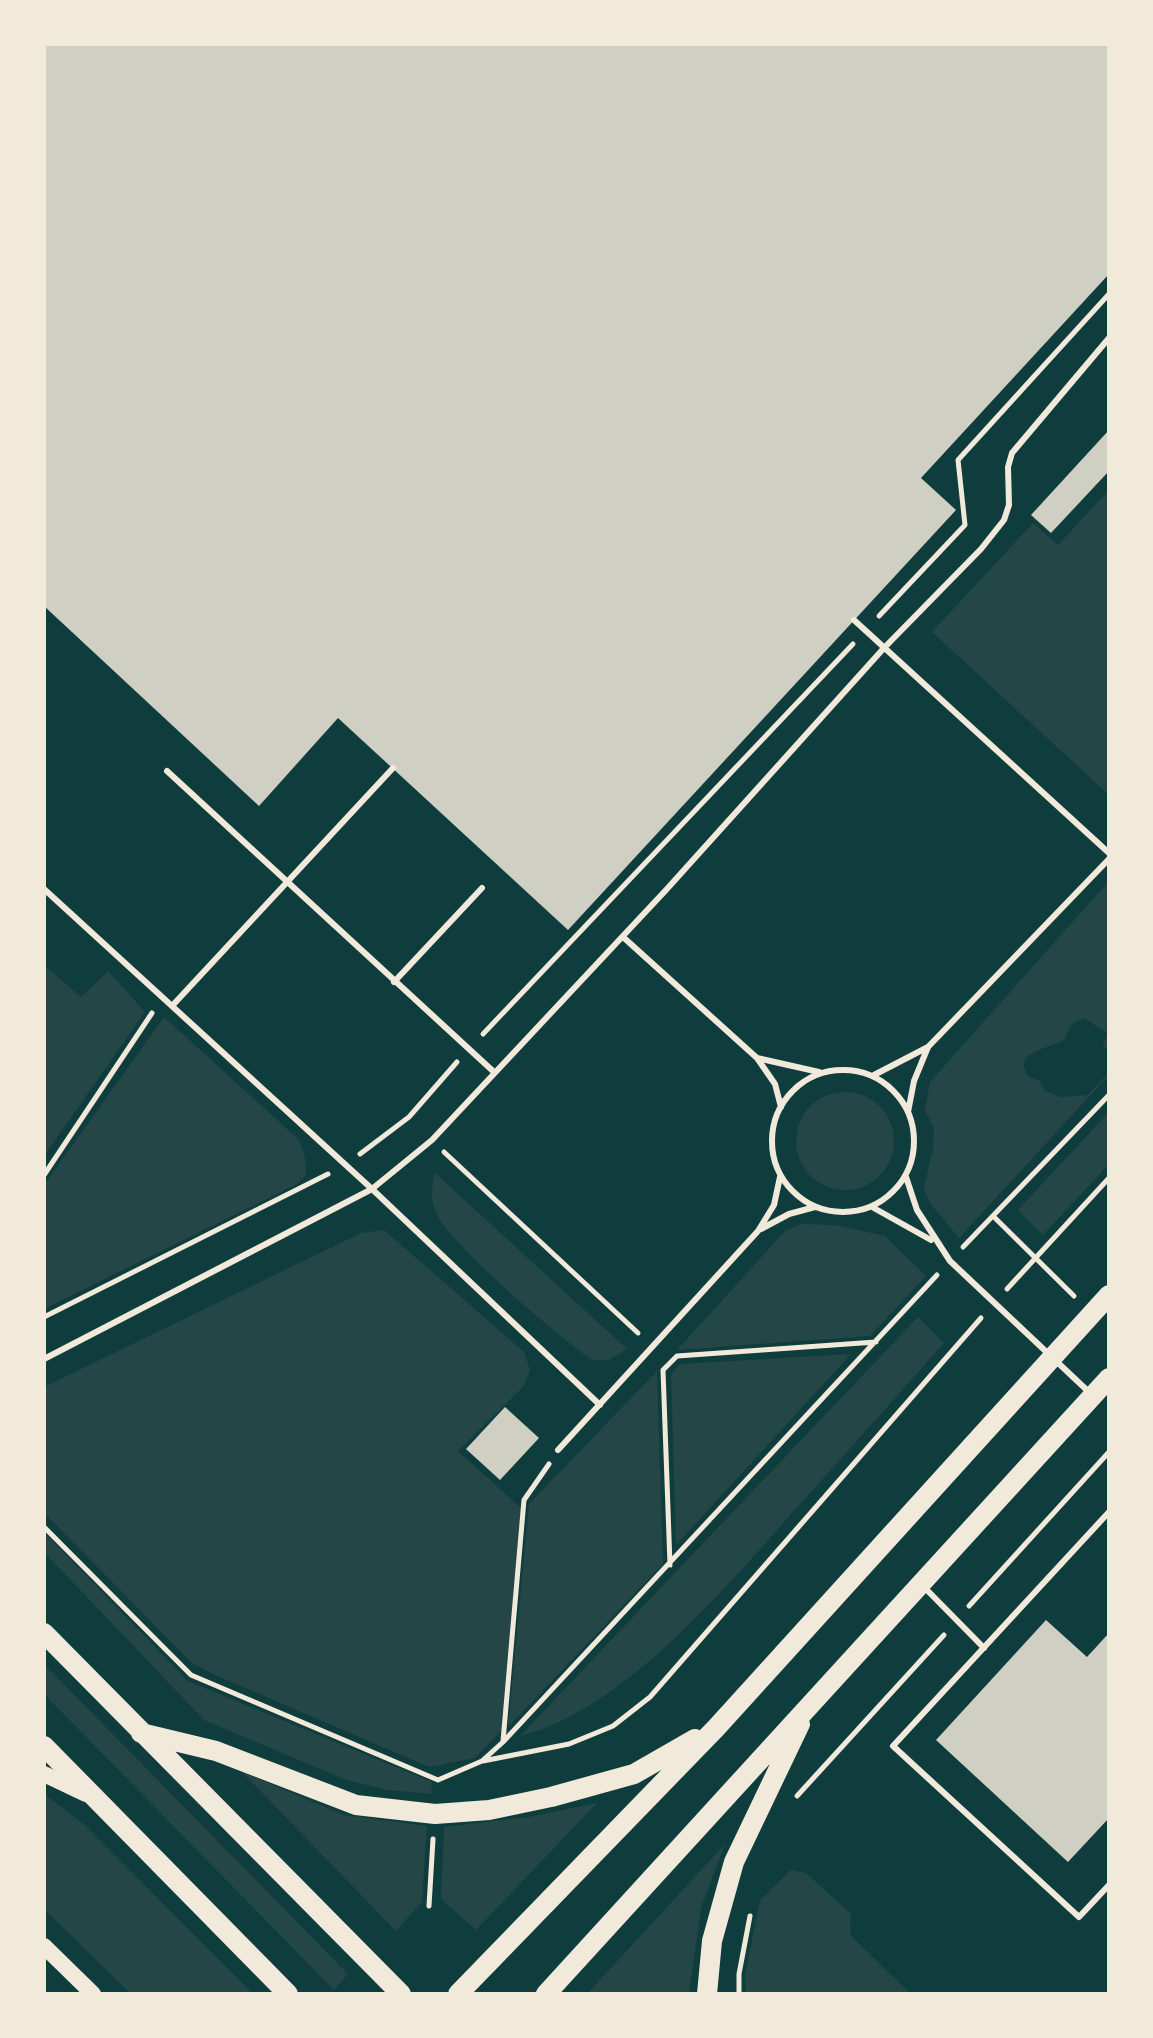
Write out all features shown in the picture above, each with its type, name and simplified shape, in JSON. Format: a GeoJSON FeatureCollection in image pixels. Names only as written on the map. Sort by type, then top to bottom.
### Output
{"type":"FeatureCollection","features":[{"type":"Feature","properties":{"kind":"main road"},"geometry":{"type":"LineString","coordinates":[[458,1994],[716,1728],[1109,1295]]}},
{"type":"Feature","properties":{"kind":"main road"},"geometry":{"type":"LineString","coordinates":[[546,1994],[1109,1378]]}},
{"type":"Feature","properties":{"kind":"main road"},"geometry":{"type":"LineString","coordinates":[[44,1633],[401,1994]]}},
{"type":"Feature","properties":{"kind":"main road"},"geometry":{"type":"LineString","coordinates":[[707,1994],[712,1941],[734,1862],[809,1705]]}},
{"type":"Feature","properties":{"kind":"main road"},"geometry":{"type":"LineString","coordinates":[[141,1733],[216,1751],[356,1805],[435,1814],[489,1810],[634,1774],[716,1728]]}},
{"type":"Feature","properties":{"kind":"main road"},"geometry":{"type":"LineString","coordinates":[[44,1746],[288,1994]]}},
{"type":"Feature","properties":{"kind":"main road"},"geometry":{"type":"LineString","coordinates":[[44,1774],[99,1800]]}},
{"type":"Feature","properties":{"kind":"main road"},"geometry":{"type":"LineString","coordinates":[[44,1946],[93,1994]]}},
{"type":"Feature","properties":{"kind":"lane"},"geometry":{"type":"LineString","coordinates":[[44,1359],[372,1189],[432,1140],[623,937],[884,648],[981,549],[1004,520],[1009,505],[1008,467],[1012,453],[1109,338]]}},
{"type":"Feature","properties":{"kind":"lane"},"geometry":{"type":"LineString","coordinates":[[854,620],[1109,856],[928,1047],[874,1075]]}},
{"type":"Feature","properties":{"kind":"lane"},"geometry":{"type":"LineString","coordinates":[[172,1006],[393,768]]}},
{"type":"Feature","properties":{"kind":"lane"},"geometry":{"type":"LineString","coordinates":[[167,771],[494,1072]]}},
{"type":"Feature","properties":{"kind":"lane"},"geometry":{"type":"LineString","coordinates":[[394,982],[482,888]]}},
{"type":"Feature","properties":{"kind":"lane"},"geometry":{"type":"LineString","coordinates":[[44,889],[372,1189],[600,1405]]}},
{"type":"Feature","properties":{"kind":"lane"},"geometry":{"type":"LineString","coordinates":[[623,937],[757,1058],[775,1084],[781,1107]]}},
{"type":"Feature","properties":{"kind":"lane"},"geometry":{"type":"LineString","coordinates":[[908,1112],[895,1092],[874,1075],[840,1069],[794,1087],[781,1107],[771,1141],[780,1177],[788,1189],[815,1207],[838,1212],[872,1207],[894,1194],[906,1177],[914,1144],[908,1112],[914,1081],[928,1047]]}},
{"type":"Feature","properties":{"kind":"lane"},"geometry":{"type":"LineString","coordinates":[[757,1058],[824,1073]]}},
{"type":"Feature","properties":{"kind":"lane"},"geometry":{"type":"LineString","coordinates":[[558,1450],[654,1349],[758,1231],[774,1205],[780,1177]]}},
{"type":"Feature","properties":{"kind":"lane"},"geometry":{"type":"LineString","coordinates":[[906,1177],[917,1210],[934,1242],[950,1261],[1093,1395]]}},
{"type":"Feature","properties":{"kind":"lane"},"geometry":{"type":"LineString","coordinates":[[758,1231],[789,1214],[815,1207]]}},
{"type":"Feature","properties":{"kind":"lane"},"geometry":{"type":"LineString","coordinates":[[872,1207],[934,1242]]}},
{"type":"Feature","properties":{"kind":"lane"},"geometry":{"type":"LineString","coordinates":[[1109,1512],[893,1746],[1079,1917],[1109,1885]]}},
{"type":"Feature","properties":{"kind":"lane"},"geometry":{"type":"LineString","coordinates":[[921,1585],[984,1648]]}},
{"type":"Feature","properties":{"kind":"path"},"geometry":{"type":"LineString","coordinates":[[377,1141],[409,1117],[468,1049],[965,525],[958,460],[1109,294]]}},
{"type":"Feature","properties":{"kind":"path"},"geometry":{"type":"LineString","coordinates":[[44,1175],[151,1013],[172,1006]]}},
{"type":"Feature","properties":{"kind":"path"},"geometry":{"type":"LineString","coordinates":[[482,1761],[670,1565],[950,1261],[1109,1095]]}},
{"type":"Feature","properties":{"kind":"path"},"geometry":{"type":"LineString","coordinates":[[409,1117],[670,1363]]}},
{"type":"Feature","properties":{"kind":"path"},"geometry":{"type":"LineString","coordinates":[[44,1317],[345,1166]]}},
{"type":"Feature","properties":{"kind":"path"},"geometry":{"type":"LineString","coordinates":[[44,1527],[191,1675],[438,1780],[482,1761],[569,1744],[613,1726],[650,1697],[994,1303],[1109,1178]]}},
{"type":"Feature","properties":{"kind":"path"},"geometry":{"type":"LineString","coordinates":[[993,1216],[1074,1296]]}},
{"type":"Feature","properties":{"kind":"path"},"geometry":{"type":"LineString","coordinates":[[670,1565],[663,1370],[677,1356],[877,1342]]}},
{"type":"Feature","properties":{"kind":"path"},"geometry":{"type":"LineString","coordinates":[[503,1742],[524,1500],[558,1450]]}},
{"type":"Feature","properties":{"kind":"path"},"geometry":{"type":"LineString","coordinates":[[739,1994],[739,1974],[751,1912]]}},
{"type":"Feature","properties":{"kind":"shaded area"},"geometry":{"type":"Polygon","coordinates":[[[1109,490],[1109,795],[932,632],[1033,523],[1058,545],[1109,490]]]}},
{"type":"Feature","properties":{"kind":"shaded area"},"geometry":{"type":"Polygon","coordinates":[[[1109,881],[1109,1049],[1103,1047],[1107,1033],[1084,1018],[1071,1025],[1064,1040],[1028,1057],[1025,1069],[1029,1077],[1040,1081],[1045,1091],[1061,1097],[1088,1095],[1109,1072],[1109,1075],[959,1238],[930,1203],[924,1188],[933,1148],[934,1129],[925,1110],[930,1082],[1109,881]]]}},
{"type":"Feature","properties":{"kind":"shaded area"},"geometry":{"type":"Polygon","coordinates":[[[44,965],[81,997],[108,971],[145,1012],[44,1156],[44,965]]]}},
{"type":"Feature","properties":{"kind":"shaded area"},"geometry":{"type":"Polygon","coordinates":[[[164,1017],[299,1140],[305,1157],[306,1175],[297,1184],[44,1309],[44,1185],[164,1017]]]}},
{"type":"Feature","properties":{"kind":"shaded area"},"geometry":{"type":"Polygon","coordinates":[[[845,1092],[864,1096],[880,1106],[890,1122],[894,1141],[890,1160],[880,1176],[864,1186],[845,1190],[826,1186],[810,1176],[800,1160],[796,1141],[800,1122],[810,1106],[826,1096],[845,1092]]]}},
{"type":"Feature","properties":{"kind":"shaded area"},"geometry":{"type":"Polygon","coordinates":[[[1109,1112],[1109,1164],[1043,1235],[1018,1210],[1109,1112]]]}},
{"type":"Feature","properties":{"kind":"shaded area"},"geometry":{"type":"Polygon","coordinates":[[[434,1172],[627,1349],[609,1360],[592,1360],[508,1291],[464,1249],[437,1215],[432,1199],[434,1172]]]}},
{"type":"Feature","properties":{"kind":"shaded area"},"geometry":{"type":"Polygon","coordinates":[[[802,1224],[835,1225],[885,1236],[926,1276],[870,1336],[677,1350],[785,1231],[802,1224]]]}},
{"type":"Feature","properties":{"kind":"shaded area"},"geometry":{"type":"Polygon","coordinates":[[[384,1230],[524,1352],[530,1370],[524,1386],[458,1451],[522,1509],[501,1731],[475,1758],[429,1767],[192,1663],[44,1513],[44,1387],[361,1233],[384,1230]]]}},
{"type":"Feature","properties":{"kind":"shaded area"},"geometry":{"type":"Polygon","coordinates":[[[918,1317],[944,1343],[710,1604],[637,1671],[599,1700],[560,1722],[520,1736],[918,1317]]]}},
{"type":"Feature","properties":{"kind":"shaded area"},"geometry":{"type":"Polygon","coordinates":[[[851,1354],[676,1545],[671,1374],[680,1364],[851,1354]]]}},
{"type":"Feature","properties":{"kind":"shaded area"},"geometry":{"type":"Polygon","coordinates":[[[657,1371],[663,1564],[508,1727],[529,1504],[657,1371]]]}},
{"type":"Feature","properties":{"kind":"shaded area"},"geometry":{"type":"Polygon","coordinates":[[[44,1532],[188,1681],[432,1782],[431,1794],[387,1790],[346,1780],[204,1720],[44,1552],[44,1532]]]}},
{"type":"Feature","properties":{"kind":"shaded area"},"geometry":{"type":"Polygon","coordinates":[[[44,1664],[348,1974],[334,1990],[44,1694],[44,1664]]]}},
{"type":"Feature","properties":{"kind":"shaded area"},"geometry":{"type":"Polygon","coordinates":[[[242,1772],[344,1815],[427,1826],[422,1902],[396,1931],[242,1772]]]}},
{"type":"Feature","properties":{"kind":"shaded area"},"geometry":{"type":"Polygon","coordinates":[[[44,1794],[85,1825],[253,1994],[131,1994],[44,1909],[44,1794]]]}},
{"type":"Feature","properties":{"kind":"shaded area"},"geometry":{"type":"Polygon","coordinates":[[[597,1803],[476,1930],[441,1899],[444,1827],[529,1817],[597,1803]]]}},
{"type":"Feature","properties":{"kind":"shaded area"},"geometry":{"type":"Polygon","coordinates":[[[725,1844],[701,1908],[689,1994],[587,1994],[725,1844]]]}},
{"type":"Feature","properties":{"kind":"shaded area"},"geometry":{"type":"Polygon","coordinates":[[[791,1870],[806,1873],[851,1914],[850,1935],[911,1994],[746,1994],[745,1975],[760,1900],[791,1870]]]}},
{"type":"Feature","properties":{"kind":"building"},"geometry":{"type":"Polygon","coordinates":[[[44,44],[1109,44],[1109,274],[921,478],[956,510],[568,930],[338,718],[259,806],[44,606],[44,44]]]}},
{"type":"Feature","properties":{"kind":"building"},"geometry":{"type":"Polygon","coordinates":[[[1109,430],[1109,471],[1051,533],[1031,515],[1109,430]]]}},
{"type":"Feature","properties":{"kind":"building"},"geometry":{"type":"Polygon","coordinates":[[[505,1407],[539,1438],[500,1480],[466,1449],[505,1407]]]}},
{"type":"Feature","properties":{"kind":"building"},"geometry":{"type":"Polygon","coordinates":[[[1046,1620],[1087,1657],[1109,1633],[1109,1818],[1068,1862],[936,1740],[1046,1620]]]}}]}
